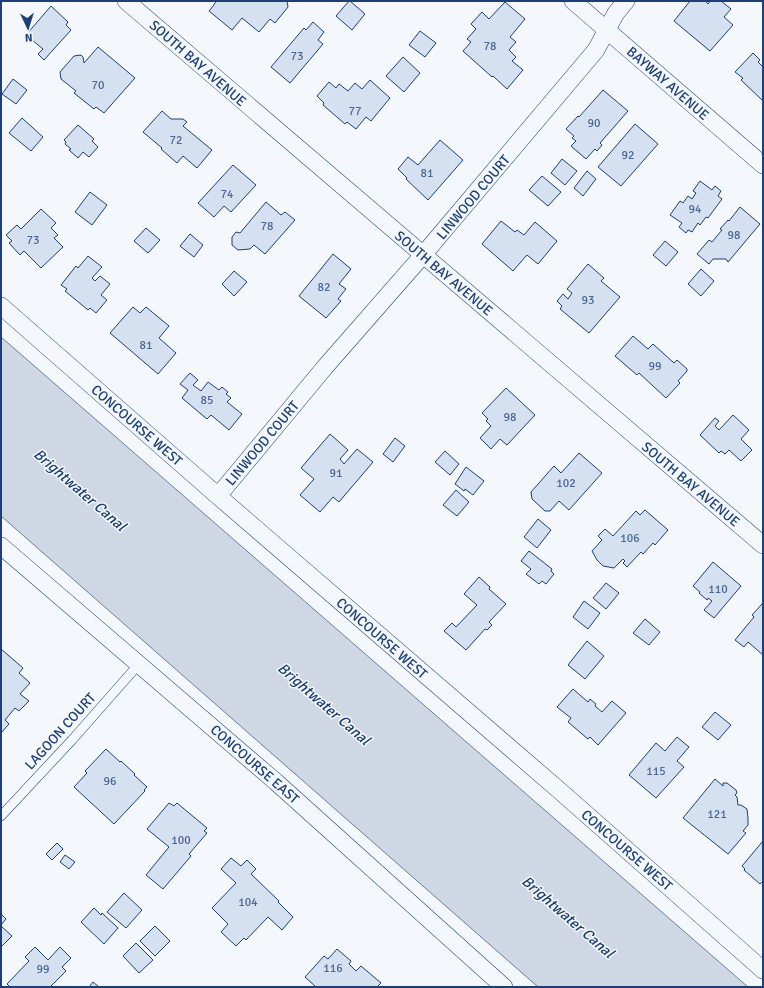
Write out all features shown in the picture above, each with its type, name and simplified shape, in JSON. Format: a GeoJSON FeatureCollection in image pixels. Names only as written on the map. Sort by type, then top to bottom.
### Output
{"type":"FeatureCollection","features":[{"type":"Feature","properties":{"kind":"street","name":"SOUTH BAY AVENUE"},"geometry":{"type":"LineString","coordinates":[[126,1],[763,545]]}},
{"type":"Feature","properties":{"kind":"street","name":"BAYWAY AVENUE"},"geometry":{"type":"LineString","coordinates":[[573,1],[763,165]]}},
{"type":"Feature","properties":{"kind":"street","name":"LINWOOD COURT"},"geometry":{"type":"LineString","coordinates":[[218,496],[324,368],[423,255],[596,50],[616,13],[626,1]]}},
{"type":"Feature","properties":{"kind":"street","name":"CONCOURSE WEST"},"geometry":{"type":"LineString","coordinates":[[1,306],[218,496],[560,791],[763,970]]}},
{"type":"Feature","properties":{"kind":"street","name":"CONCOURSE EAST"},"geometry":{"type":"LineString","coordinates":[[1,546],[276,782],[504,987]]}},
{"type":"Feature","properties":{"kind":"lane","name":"LAGOON COURT"},"geometry":{"type":"LineString","coordinates":[[1,816],[72,740],[139,664]]}},
{"type":"Feature","properties":{"kind":"water","name":"Brightwater Canal"},"geometry":{"type":"Polygon","coordinates":[[[1,337],[748,987],[538,987],[1,516],[1,337]]]}},
{"type":"Feature","properties":{"kind":"building"},"geometry":{"type":"Polygon","coordinates":[[[217,1],[287,1],[288,7],[275,23],[270,19],[259,32],[242,18],[232,30],[209,11],[217,1]]]}},
{"type":"Feature","properties":{"kind":"building"},"geometry":{"type":"Polygon","coordinates":[[[349,1],[365,14],[352,30],[336,16],[349,1]]]}},
{"type":"Feature","properties":{"kind":"building"},"geometry":{"type":"Polygon","coordinates":[[[690,1],[705,1],[708,4],[710,1],[721,1],[731,9],[724,17],[733,25],[710,51],[674,21],[690,1]]]}},
{"type":"Feature","properties":{"kind":"building"},"geometry":{"type":"Polygon","coordinates":[[[505,2],[525,19],[510,37],[516,42],[509,50],[516,57],[512,61],[523,70],[507,89],[463,51],[471,42],[467,39],[476,29],[471,24],[482,12],[489,19],[505,2]]]}},
{"type":"Feature","properties":{"kind":"building"},"geometry":{"type":"Polygon","coordinates":[[[51,6],[68,22],[66,25],[71,30],[44,60],[38,54],[43,49],[26,35],[51,6]]]}},
{"type":"Feature","properties":{"kind":"building"},"geometry":{"type":"Polygon","coordinates":[[[313,22],[324,32],[318,40],[323,44],[290,83],[271,67],[304,28],[306,30],[313,22]]]}},
{"type":"Feature","properties":{"kind":"building"},"geometry":{"type":"Polygon","coordinates":[[[420,31],[436,43],[425,57],[409,45],[420,31]]]}},
{"type":"Feature","properties":{"kind":"building"},"geometry":{"type":"Polygon","coordinates":[[[98,47],[135,78],[104,113],[96,107],[94,109],[74,93],[76,91],[61,79],[60,72],[74,56],[81,55],[84,63],[98,47]]]}},
{"type":"Feature","properties":{"kind":"building"},"geometry":{"type":"Polygon","coordinates":[[[753,53],[760,60],[758,62],[763,67],[762,100],[741,80],[743,78],[735,72],[753,53]]]}},
{"type":"Feature","properties":{"kind":"building"},"geometry":{"type":"Polygon","coordinates":[[[403,57],[420,73],[404,92],[386,76],[403,57]]]}},
{"type":"Feature","properties":{"kind":"building"},"geometry":{"type":"Polygon","coordinates":[[[13,79],[27,90],[16,104],[2,94],[13,79]]]}},
{"type":"Feature","properties":{"kind":"building"},"geometry":{"type":"Polygon","coordinates":[[[370,80],[390,98],[371,121],[366,117],[356,129],[347,122],[345,124],[323,105],[324,103],[317,96],[329,82],[336,88],[339,84],[348,91],[355,83],[362,89],[370,80]]]}},
{"type":"Feature","properties":{"kind":"building"},"geometry":{"type":"Polygon","coordinates":[[[603,90],[628,111],[600,143],[602,145],[597,151],[595,149],[586,159],[571,146],[576,141],[572,138],[574,136],[566,129],[603,90]]]}},
{"type":"Feature","properties":{"kind":"building"},"geometry":{"type":"Polygon","coordinates":[[[162,111],[171,119],[183,119],[187,122],[183,126],[212,150],[197,168],[183,156],[177,163],[143,132],[162,111]]]}},
{"type":"Feature","properties":{"kind":"building"},"geometry":{"type":"Polygon","coordinates":[[[22,118],[43,137],[31,151],[9,133],[22,118]]]}},
{"type":"Feature","properties":{"kind":"building"},"geometry":{"type":"Polygon","coordinates":[[[635,124],[658,144],[621,186],[598,167],[635,124]]]}},
{"type":"Feature","properties":{"kind":"building"},"geometry":{"type":"Polygon","coordinates":[[[78,125],[94,139],[92,141],[98,147],[89,157],[83,152],[78,158],[65,144],[66,142],[64,140],[78,125]]]}},
{"type":"Feature","properties":{"kind":"building"},"geometry":{"type":"Polygon","coordinates":[[[440,140],[463,160],[428,200],[406,179],[407,178],[398,169],[408,157],[418,165],[440,140]]]}},
{"type":"Feature","properties":{"kind":"building"},"geometry":{"type":"Polygon","coordinates":[[[562,159],[577,171],[565,185],[551,173],[562,159]]]}},
{"type":"Feature","properties":{"kind":"building"},"geometry":{"type":"Polygon","coordinates":[[[233,165],[256,185],[231,212],[224,206],[214,217],[198,203],[233,165]]]}},
{"type":"Feature","properties":{"kind":"building"},"geometry":{"type":"Polygon","coordinates":[[[587,171],[596,179],[583,196],[574,188],[587,171]]]}},
{"type":"Feature","properties":{"kind":"building"},"geometry":{"type":"Polygon","coordinates":[[[542,176],[561,192],[548,206],[529,190],[542,176]]]}},
{"type":"Feature","properties":{"kind":"building"},"geometry":{"type":"Polygon","coordinates":[[[700,181],[712,190],[715,186],[721,191],[718,196],[722,199],[708,218],[706,217],[700,225],[698,223],[692,232],[688,230],[686,233],[679,227],[682,223],[670,215],[680,201],[683,203],[688,196],[692,199],[696,193],[693,191],[700,181]]]}},
{"type":"Feature","properties":{"kind":"building"},"geometry":{"type":"Polygon","coordinates":[[[90,192],[107,205],[92,225],[75,212],[90,192]]]}},
{"type":"Feature","properties":{"kind":"building"},"geometry":{"type":"Polygon","coordinates":[[[266,202],[281,215],[285,212],[295,220],[265,254],[254,245],[250,249],[238,250],[232,245],[232,237],[236,232],[240,233],[266,202]]]}},
{"type":"Feature","properties":{"kind":"building"},"geometry":{"type":"Polygon","coordinates":[[[740,207],[760,224],[728,262],[726,259],[713,259],[709,264],[697,254],[709,240],[712,242],[722,230],[720,229],[728,220],[729,221],[740,207]]]}},
{"type":"Feature","properties":{"kind":"building"},"geometry":{"type":"Polygon","coordinates":[[[41,209],[56,223],[51,228],[58,235],[54,238],[63,247],[41,268],[24,251],[20,255],[9,243],[12,241],[6,235],[17,225],[21,229],[41,209]]]}},
{"type":"Feature","properties":{"kind":"building"},"geometry":{"type":"Polygon","coordinates":[[[501,221],[515,232],[517,230],[524,235],[535,222],[557,241],[538,264],[527,255],[513,271],[482,244],[501,221]]]}},
{"type":"Feature","properties":{"kind":"building"},"geometry":{"type":"Polygon","coordinates":[[[146,228],[160,240],[148,253],[134,241],[146,228]]]}},
{"type":"Feature","properties":{"kind":"building"},"geometry":{"type":"Polygon","coordinates":[[[190,234],[203,245],[194,257],[180,246],[190,234]]]}},
{"type":"Feature","properties":{"kind":"building"},"geometry":{"type":"Polygon","coordinates":[[[665,241],[678,252],[666,266],[653,255],[665,241]]]}},
{"type":"Feature","properties":{"kind":"building"},"geometry":{"type":"Polygon","coordinates":[[[333,254],[351,269],[339,284],[346,289],[338,299],[341,301],[326,318],[299,296],[333,254]]]}},
{"type":"Feature","properties":{"kind":"building"},"geometry":{"type":"Polygon","coordinates":[[[88,256],[102,267],[92,278],[95,281],[100,276],[110,284],[101,295],[107,300],[96,313],[90,308],[88,310],[65,291],[67,289],[61,285],[76,266],[78,268],[88,256]]]}},
{"type":"Feature","properties":{"kind":"building"},"geometry":{"type":"Polygon","coordinates":[[[588,264],[604,278],[601,281],[620,297],[589,333],[560,309],[562,306],[557,301],[563,294],[568,299],[572,293],[567,289],[588,264]]]}},
{"type":"Feature","properties":{"kind":"building"},"geometry":{"type":"Polygon","coordinates":[[[701,269],[714,281],[701,296],[688,284],[701,269]]]}},
{"type":"Feature","properties":{"kind":"building"},"geometry":{"type":"Polygon","coordinates":[[[234,271],[247,282],[234,296],[222,284],[234,271]]]}},
{"type":"Feature","properties":{"kind":"building"},"geometry":{"type":"Polygon","coordinates":[[[133,307],[140,313],[146,307],[169,326],[159,338],[176,353],[158,374],[110,333],[133,307]]]}},
{"type":"Feature","properties":{"kind":"building"},"geometry":{"type":"Polygon","coordinates":[[[633,336],[648,349],[653,344],[674,363],[677,360],[687,369],[678,381],[680,383],[666,398],[639,373],[637,375],[615,356],[633,336]]]}},
{"type":"Feature","properties":{"kind":"building"},"geometry":{"type":"Polygon","coordinates":[[[190,373],[198,380],[193,385],[201,391],[208,382],[219,390],[222,387],[228,392],[226,394],[231,398],[227,402],[242,414],[229,430],[211,415],[207,419],[182,398],[188,390],[180,384],[190,373]]]}},
{"type":"Feature","properties":{"kind":"building"},"geometry":{"type":"Polygon","coordinates":[[[506,388],[535,415],[507,445],[500,439],[491,449],[480,438],[491,426],[486,421],[488,419],[482,413],[506,388]]]}},
{"type":"Feature","properties":{"kind":"building"},"geometry":{"type":"Polygon","coordinates":[[[733,415],[749,430],[741,439],[752,450],[741,461],[729,450],[725,454],[721,451],[719,453],[700,435],[715,418],[719,421],[715,426],[719,430],[733,415]]]}},
{"type":"Feature","properties":{"kind":"building"},"geometry":{"type":"Polygon","coordinates":[[[330,434],[348,450],[340,459],[344,464],[357,449],[373,462],[339,502],[333,497],[320,512],[300,495],[314,479],[301,468],[330,434]]]}},
{"type":"Feature","properties":{"kind":"building"},"geometry":{"type":"Polygon","coordinates":[[[395,438],[405,446],[393,462],[383,454],[395,438]]]}},
{"type":"Feature","properties":{"kind":"building"},"geometry":{"type":"Polygon","coordinates":[[[445,451],[459,464],[450,475],[435,462],[445,451]]]}},
{"type":"Feature","properties":{"kind":"building"},"geometry":{"type":"Polygon","coordinates":[[[579,453],[602,473],[569,510],[559,501],[550,511],[545,511],[532,499],[531,492],[554,466],[561,473],[579,453]]]}},
{"type":"Feature","properties":{"kind":"building"},"geometry":{"type":"Polygon","coordinates":[[[466,467],[484,481],[473,495],[465,489],[464,491],[455,484],[466,467]]]}},
{"type":"Feature","properties":{"kind":"building"},"geometry":{"type":"Polygon","coordinates":[[[456,490],[469,502],[457,516],[443,505],[456,490]]]}},
{"type":"Feature","properties":{"kind":"building"},"geometry":{"type":"Polygon","coordinates":[[[645,510],[668,530],[655,545],[653,543],[643,554],[641,552],[627,567],[623,563],[625,561],[623,559],[614,568],[603,566],[597,560],[592,551],[602,540],[598,536],[605,529],[613,536],[636,511],[640,515],[645,510]]]}},
{"type":"Feature","properties":{"kind":"building"},"geometry":{"type":"Polygon","coordinates":[[[538,519],[551,530],[537,548],[524,537],[538,519]]]}},
{"type":"Feature","properties":{"kind":"building"},"geometry":{"type":"Polygon","coordinates":[[[529,551],[552,569],[551,571],[554,574],[546,584],[542,581],[539,584],[526,574],[531,569],[521,561],[529,551]]]}},
{"type":"Feature","properties":{"kind":"building"},"geometry":{"type":"Polygon","coordinates":[[[713,562],[741,586],[714,618],[704,610],[712,601],[708,598],[707,600],[693,586],[713,562]]]}},
{"type":"Feature","properties":{"kind":"building"},"geometry":{"type":"Polygon","coordinates":[[[479,577],[490,587],[489,589],[506,604],[489,622],[492,625],[487,630],[485,629],[466,650],[444,631],[452,623],[456,627],[477,605],[464,594],[479,577]]]}},
{"type":"Feature","properties":{"kind":"building"},"geometry":{"type":"Polygon","coordinates":[[[606,583],[619,593],[606,609],[593,598],[606,583]]]}},
{"type":"Feature","properties":{"kind":"building"},"geometry":{"type":"Polygon","coordinates":[[[584,601],[600,613],[588,629],[573,617],[584,601]]]}},
{"type":"Feature","properties":{"kind":"building"},"geometry":{"type":"Polygon","coordinates":[[[762,604],[763,655],[748,642],[744,647],[735,640],[754,617],[752,615],[762,604]]]}},
{"type":"Feature","properties":{"kind":"building"},"geometry":{"type":"Polygon","coordinates":[[[645,619],[660,632],[649,645],[633,633],[645,619]]]}},
{"type":"Feature","properties":{"kind":"building"},"geometry":{"type":"Polygon","coordinates":[[[587,641],[604,656],[585,679],[568,665],[587,641]]]}},
{"type":"Feature","properties":{"kind":"building"},"geometry":{"type":"Polygon","coordinates":[[[1,649],[23,668],[19,673],[30,683],[20,694],[29,701],[19,711],[15,708],[5,720],[9,724],[1,733],[1,649]]]}},
{"type":"Feature","properties":{"kind":"building"},"geometry":{"type":"Polygon","coordinates":[[[573,689],[588,702],[590,699],[602,712],[612,701],[626,713],[598,745],[590,737],[588,739],[568,722],[571,718],[557,707],[573,689]]]}},
{"type":"Feature","properties":{"kind":"building"},"geometry":{"type":"Polygon","coordinates":[[[715,712],[731,725],[718,740],[702,727],[715,712]]]}},
{"type":"Feature","properties":{"kind":"building"},"geometry":{"type":"Polygon","coordinates":[[[677,737],[689,747],[677,761],[684,767],[656,798],[629,775],[656,743],[665,751],[677,737]]]}},
{"type":"Feature","properties":{"kind":"building"},"geometry":{"type":"Polygon","coordinates":[[[106,749],[120,762],[121,761],[147,787],[114,824],[74,787],[87,773],[85,771],[106,749]]]}},
{"type":"Feature","properties":{"kind":"building"},"geometry":{"type":"Polygon","coordinates":[[[715,779],[723,786],[723,783],[727,783],[736,790],[737,793],[735,795],[737,797],[738,805],[741,805],[747,809],[748,825],[743,831],[746,833],[728,854],[683,818],[715,779]]]}},
{"type":"Feature","properties":{"kind":"building"},"geometry":{"type":"Polygon","coordinates":[[[169,803],[174,806],[177,803],[207,828],[204,831],[207,833],[189,854],[191,856],[163,889],[146,875],[169,847],[147,829],[169,803]]]}},
{"type":"Feature","properties":{"kind":"building"},"geometry":{"type":"Polygon","coordinates":[[[763,841],[763,882],[760,884],[744,870],[745,869],[742,866],[763,841]]]}},
{"type":"Feature","properties":{"kind":"building"},"geometry":{"type":"Polygon","coordinates":[[[57,843],[63,849],[52,860],[46,854],[57,843]]]}},
{"type":"Feature","properties":{"kind":"building"},"geometry":{"type":"Polygon","coordinates":[[[65,855],[75,862],[69,869],[60,862],[65,855]]]}},
{"type":"Feature","properties":{"kind":"building"},"geometry":{"type":"Polygon","coordinates":[[[231,858],[241,866],[247,860],[256,869],[251,874],[293,917],[282,930],[268,917],[246,940],[244,938],[236,946],[221,932],[228,924],[212,908],[236,883],[221,869],[231,858]]]}},
{"type":"Feature","properties":{"kind":"building"},"geometry":{"type":"Polygon","coordinates":[[[124,893],[142,910],[126,928],[107,912],[124,893]]]}},
{"type":"Feature","properties":{"kind":"building"},"geometry":{"type":"Polygon","coordinates":[[[94,908],[101,915],[102,913],[118,928],[104,944],[81,922],[94,908]]]}},
{"type":"Feature","properties":{"kind":"building"},"geometry":{"type":"Polygon","coordinates":[[[1,914],[6,919],[1,925],[1,914]]]}},
{"type":"Feature","properties":{"kind":"building"},"geometry":{"type":"Polygon","coordinates":[[[1,926],[12,936],[1,947],[1,926]]]}},
{"type":"Feature","properties":{"kind":"building"},"geometry":{"type":"Polygon","coordinates":[[[155,926],[170,941],[155,956],[140,941],[155,926]]]}},
{"type":"Feature","properties":{"kind":"building"},"geometry":{"type":"Polygon","coordinates":[[[136,943],[153,960],[139,973],[123,956],[136,943]]]}},
{"type":"Feature","properties":{"kind":"building"},"geometry":{"type":"Polygon","coordinates":[[[35,947],[48,960],[60,947],[71,958],[62,967],[66,971],[50,987],[8,987],[9,986],[7,984],[29,961],[25,957],[35,947]]]}},
{"type":"Feature","properties":{"kind":"building"},"geometry":{"type":"Polygon","coordinates":[[[337,949],[351,961],[349,964],[356,971],[361,966],[381,983],[377,987],[316,987],[305,977],[324,956],[328,959],[337,949]]]}},
{"type":"Feature","properties":{"kind":"building"},"geometry":{"type":"Polygon","coordinates":[[[93,982],[99,987],[89,987],[93,982]]]}}]}
